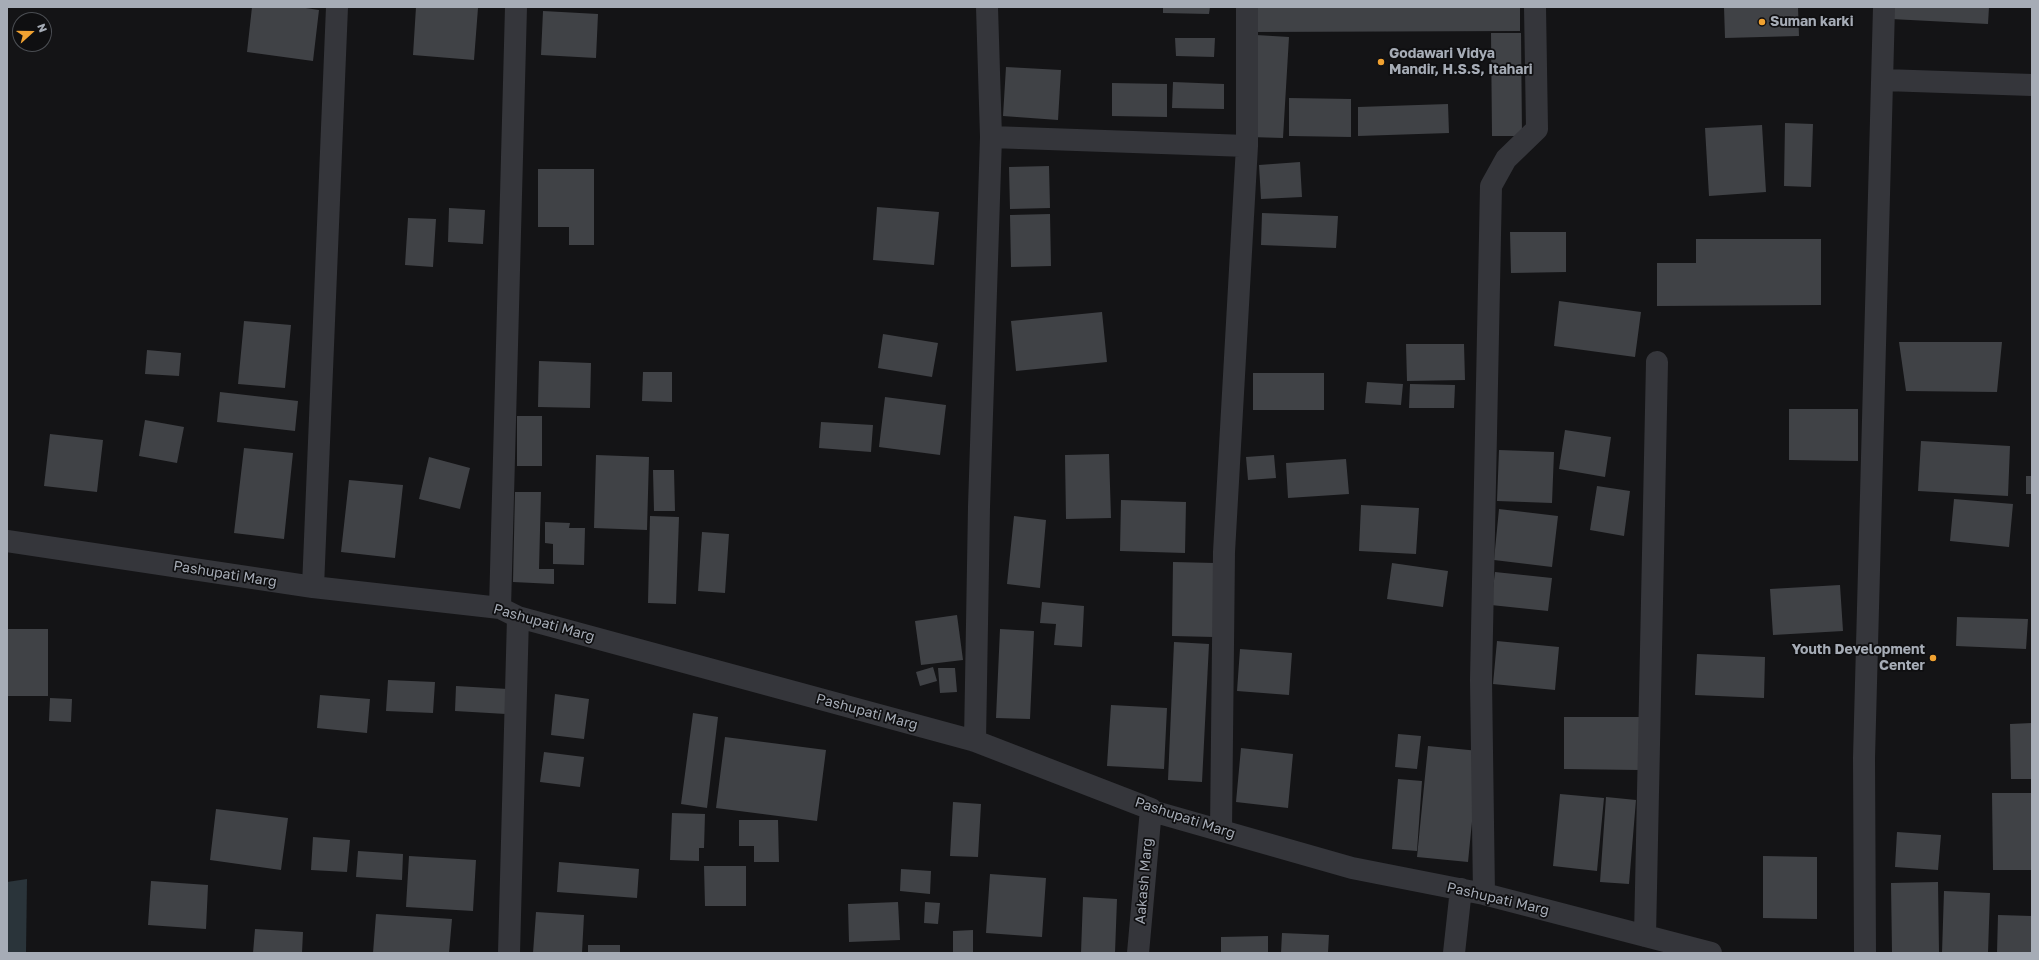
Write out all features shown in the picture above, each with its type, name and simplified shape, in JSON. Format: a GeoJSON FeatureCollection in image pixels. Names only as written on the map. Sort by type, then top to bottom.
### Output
{"type":"FeatureCollection","features":[{"type":"Feature","properties":{"kind":"street"},"geometry":{"type":"LineString","coordinates":[[313,587],[337,7]]}},
{"type":"Feature","properties":{"kind":"street"},"geometry":{"type":"LineString","coordinates":[[509,953],[509,612],[516,7]]}},
{"type":"Feature","properties":{"kind":"street"},"geometry":{"type":"LineString","coordinates":[[975,741],[979,507],[991,137],[987,7]]}},
{"type":"Feature","properties":{"kind":"street"},"geometry":{"type":"LineString","coordinates":[[1221,830],[1224,552],[1247,146],[1247,7]]}},
{"type":"Feature","properties":{"kind":"street"},"geometry":{"type":"LineString","coordinates":[[1484,894],[1481,680],[1491,186],[1506,159],[1537,129],[1535,7]]}},
{"type":"Feature","properties":{"kind":"street"},"geometry":{"type":"LineString","coordinates":[[1865,953],[1864,758],[1884,80],[1884,7]]}},
{"type":"Feature","properties":{"kind":"street"},"geometry":{"type":"LineString","coordinates":[[1884,80],[2032,85]]}},
{"type":"Feature","properties":{"kind":"street"},"geometry":{"type":"LineString","coordinates":[[991,137],[1247,146]]}},
{"type":"Feature","properties":{"kind":"street"},"geometry":{"type":"LineString","coordinates":[[1645,936],[1657,362]]}},
{"type":"Feature","properties":{"kind":"street","name":"Pashupati Marg"},"geometry":{"type":"LineString","coordinates":[[7,541],[313,587],[509,612],[975,741],[1151,809],[1152,811],[1352,868],[1484,894],[1711,953]]}},
{"type":"Feature","properties":{"kind":"street","name":"Aakash Marg"},"geometry":{"type":"LineString","coordinates":[[1138,953],[1151,809]]}},
{"type":"Feature","properties":{"kind":"street"},"geometry":{"type":"LineString","coordinates":[[1454,953],[1461,889]]}},
{"type":"Feature","properties":{"kind":"shaded area"},"geometry":{"type":"Polygon","coordinates":[[[27,879],[26,953],[7,953],[7,882],[27,879]]]}},
{"type":"Feature","properties":{"kind":"building"},"geometry":{"type":"Polygon","coordinates":[[[252,7],[299,7],[319,10],[313,61],[247,52],[252,7]]]}},
{"type":"Feature","properties":{"kind":"building"},"geometry":{"type":"Polygon","coordinates":[[[416,7],[478,8],[474,60],[413,55],[416,7]]]}},
{"type":"Feature","properties":{"kind":"building"},"geometry":{"type":"Polygon","coordinates":[[[1163,7],[1210,7],[1209,14],[1163,13],[1163,7]]]}},
{"type":"Feature","properties":{"kind":"building"},"geometry":{"type":"Polygon","coordinates":[[[1254,7],[1520,7],[1520,31],[1254,32],[1254,7]]]}},
{"type":"Feature","properties":{"kind":"building","name":"Suman karki"},"geometry":{"type":"Polygon","coordinates":[[[1724,7],[1798,7],[1799,36],[1725,38],[1724,7]]]}},
{"type":"Feature","properties":{"kind":"building"},"geometry":{"type":"Polygon","coordinates":[[[1891,7],[1989,7],[1988,24],[1891,19],[1891,7]]]}},
{"type":"Feature","properties":{"kind":"building"},"geometry":{"type":"Polygon","coordinates":[[[543,11],[598,14],[596,58],[541,55],[543,11]]]}},
{"type":"Feature","properties":{"kind":"building"},"geometry":{"type":"Polygon","coordinates":[[[1491,33],[1521,33],[1522,136],[1492,136],[1491,33]]]}},
{"type":"Feature","properties":{"kind":"building"},"geometry":{"type":"Polygon","coordinates":[[[1256,35],[1289,37],[1283,138],[1250,137],[1256,35]]]}},
{"type":"Feature","properties":{"kind":"building"},"geometry":{"type":"Polygon","coordinates":[[[1175,38],[1215,38],[1214,57],[1176,56],[1175,38]]]}},
{"type":"Feature","properties":{"kind":"building"},"geometry":{"type":"Polygon","coordinates":[[[1006,67],[1061,70],[1058,120],[1003,116],[1006,67]]]}},
{"type":"Feature","properties":{"kind":"building"},"geometry":{"type":"Polygon","coordinates":[[[1173,82],[1224,84],[1224,109],[1172,108],[1173,82]]]}},
{"type":"Feature","properties":{"kind":"building"},"geometry":{"type":"Polygon","coordinates":[[[1112,83],[1167,84],[1167,117],[1112,116],[1112,83]]]}},
{"type":"Feature","properties":{"kind":"building"},"geometry":{"type":"Polygon","coordinates":[[[1289,98],[1351,99],[1351,137],[1289,136],[1289,98]]]}},
{"type":"Feature","properties":{"kind":"building"},"geometry":{"type":"Polygon","coordinates":[[[1448,104],[1449,133],[1358,136],[1358,107],[1448,104]]]}},
{"type":"Feature","properties":{"kind":"building"},"geometry":{"type":"Polygon","coordinates":[[[1785,123],[1813,124],[1811,187],[1784,186],[1785,123]]]}},
{"type":"Feature","properties":{"kind":"building"},"geometry":{"type":"Polygon","coordinates":[[[1762,125],[1766,192],[1709,196],[1705,128],[1762,125]]]}},
{"type":"Feature","properties":{"kind":"building"},"geometry":{"type":"Polygon","coordinates":[[[1300,162],[1302,197],[1261,199],[1259,165],[1300,162]]]}},
{"type":"Feature","properties":{"kind":"building"},"geometry":{"type":"Polygon","coordinates":[[[1049,166],[1050,208],[1010,209],[1009,167],[1049,166]]]}},
{"type":"Feature","properties":{"kind":"building"},"geometry":{"type":"Polygon","coordinates":[[[538,169],[594,169],[594,245],[569,245],[569,227],[538,227],[538,169]]]}},
{"type":"Feature","properties":{"kind":"building"},"geometry":{"type":"Polygon","coordinates":[[[877,207],[939,212],[934,265],[873,260],[877,207]]]}},
{"type":"Feature","properties":{"kind":"building"},"geometry":{"type":"Polygon","coordinates":[[[449,208],[485,210],[483,244],[448,242],[449,208]]]}},
{"type":"Feature","properties":{"kind":"building"},"geometry":{"type":"Polygon","coordinates":[[[1262,213],[1338,216],[1336,248],[1261,245],[1262,213]]]}},
{"type":"Feature","properties":{"kind":"building"},"geometry":{"type":"Polygon","coordinates":[[[1050,214],[1051,266],[1011,267],[1010,215],[1050,214]]]}},
{"type":"Feature","properties":{"kind":"building"},"geometry":{"type":"Polygon","coordinates":[[[408,218],[436,219],[433,267],[405,265],[408,218]]]}},
{"type":"Feature","properties":{"kind":"building"},"geometry":{"type":"Polygon","coordinates":[[[1510,232],[1566,232],[1566,272],[1511,273],[1510,232]]]}},
{"type":"Feature","properties":{"kind":"building"},"geometry":{"type":"Polygon","coordinates":[[[1696,239],[1821,239],[1821,305],[1657,306],[1657,263],[1696,263],[1696,239]]]}},
{"type":"Feature","properties":{"kind":"building"},"geometry":{"type":"Polygon","coordinates":[[[1559,301],[1641,312],[1635,357],[1554,346],[1559,301]]]}},
{"type":"Feature","properties":{"kind":"building"},"geometry":{"type":"Polygon","coordinates":[[[1102,312],[1107,362],[1016,371],[1011,321],[1102,312]]]}},
{"type":"Feature","properties":{"kind":"building"},"geometry":{"type":"Polygon","coordinates":[[[244,321],[291,325],[285,388],[238,384],[244,321]]]}},
{"type":"Feature","properties":{"kind":"building"},"geometry":{"type":"Polygon","coordinates":[[[883,334],[938,343],[932,377],[878,368],[883,334]]]}},
{"type":"Feature","properties":{"kind":"building"},"geometry":{"type":"Polygon","coordinates":[[[1899,342],[2002,342],[1997,392],[1906,391],[1899,342]]]}},
{"type":"Feature","properties":{"kind":"building"},"geometry":{"type":"Polygon","coordinates":[[[1406,344],[1464,344],[1465,380],[1407,381],[1406,344]]]}},
{"type":"Feature","properties":{"kind":"building"},"geometry":{"type":"Polygon","coordinates":[[[147,350],[181,353],[179,376],[145,374],[147,350]]]}},
{"type":"Feature","properties":{"kind":"building"},"geometry":{"type":"Polygon","coordinates":[[[539,361],[591,363],[590,408],[538,407],[539,361]]]}},
{"type":"Feature","properties":{"kind":"building"},"geometry":{"type":"Polygon","coordinates":[[[643,372],[672,372],[672,402],[642,401],[643,372]]]}},
{"type":"Feature","properties":{"kind":"building"},"geometry":{"type":"Polygon","coordinates":[[[1253,373],[1324,373],[1324,410],[1253,410],[1253,373]]]}},
{"type":"Feature","properties":{"kind":"building"},"geometry":{"type":"Polygon","coordinates":[[[1367,382],[1403,384],[1401,405],[1365,403],[1367,382]]]}},
{"type":"Feature","properties":{"kind":"building"},"geometry":{"type":"Polygon","coordinates":[[[1410,384],[1455,385],[1454,408],[1409,408],[1410,384]]]}},
{"type":"Feature","properties":{"kind":"building"},"geometry":{"type":"Polygon","coordinates":[[[220,392],[298,401],[295,431],[217,422],[220,392]]]}},
{"type":"Feature","properties":{"kind":"building"},"geometry":{"type":"Polygon","coordinates":[[[885,397],[946,405],[940,455],[879,447],[885,397]]]}},
{"type":"Feature","properties":{"kind":"building"},"geometry":{"type":"Polygon","coordinates":[[[1789,409],[1858,409],[1858,461],[1789,460],[1789,409]]]}},
{"type":"Feature","properties":{"kind":"building"},"geometry":{"type":"Polygon","coordinates":[[[517,416],[542,416],[542,466],[517,466],[517,416]]]}},
{"type":"Feature","properties":{"kind":"building"},"geometry":{"type":"Polygon","coordinates":[[[145,420],[184,427],[177,463],[139,456],[145,420]]]}},
{"type":"Feature","properties":{"kind":"building"},"geometry":{"type":"Polygon","coordinates":[[[821,422],[873,425],[871,452],[819,448],[821,422]]]}},
{"type":"Feature","properties":{"kind":"building"},"geometry":{"type":"Polygon","coordinates":[[[1565,430],[1611,437],[1605,477],[1559,469],[1565,430]]]}},
{"type":"Feature","properties":{"kind":"building"},"geometry":{"type":"Polygon","coordinates":[[[50,434],[103,440],[97,492],[44,486],[50,434]]]}},
{"type":"Feature","properties":{"kind":"building"},"geometry":{"type":"Polygon","coordinates":[[[1921,441],[2010,446],[2008,496],[1918,491],[1921,441]]]}},
{"type":"Feature","properties":{"kind":"building"},"geometry":{"type":"Polygon","coordinates":[[[244,448],[293,453],[284,539],[234,533],[244,448]]]}},
{"type":"Feature","properties":{"kind":"building"},"geometry":{"type":"Polygon","coordinates":[[[1499,450],[1554,452],[1552,503],[1497,501],[1499,450]]]}},
{"type":"Feature","properties":{"kind":"building"},"geometry":{"type":"Polygon","coordinates":[[[1109,454],[1111,518],[1066,519],[1065,455],[1109,454]]]}},
{"type":"Feature","properties":{"kind":"building"},"geometry":{"type":"Polygon","coordinates":[[[596,455],[649,457],[647,530],[594,528],[596,455]]]}},
{"type":"Feature","properties":{"kind":"building"},"geometry":{"type":"Polygon","coordinates":[[[1274,455],[1276,478],[1248,480],[1246,457],[1274,455]]]}},
{"type":"Feature","properties":{"kind":"building"},"geometry":{"type":"Polygon","coordinates":[[[429,457],[470,468],[460,509],[419,499],[429,457]]]}},
{"type":"Feature","properties":{"kind":"building"},"geometry":{"type":"Polygon","coordinates":[[[1346,459],[1349,494],[1288,498],[1286,463],[1346,459]]]}},
{"type":"Feature","properties":{"kind":"building"},"geometry":{"type":"Polygon","coordinates":[[[653,470],[674,470],[675,511],[654,511],[653,470]]]}},
{"type":"Feature","properties":{"kind":"building"},"geometry":{"type":"Polygon","coordinates":[[[2026,476],[2032,476],[2032,494],[2026,494],[2026,476]]]}},
{"type":"Feature","properties":{"kind":"building"},"geometry":{"type":"Polygon","coordinates":[[[349,480],[403,485],[395,558],[341,552],[349,480]]]}},
{"type":"Feature","properties":{"kind":"building"},"geometry":{"type":"Polygon","coordinates":[[[1597,486],[1630,491],[1624,536],[1590,530],[1597,486]]]}},
{"type":"Feature","properties":{"kind":"building"},"geometry":{"type":"Polygon","coordinates":[[[515,492],[541,492],[539,569],[554,569],[554,584],[513,582],[515,492]]]}},
{"type":"Feature","properties":{"kind":"building"},"geometry":{"type":"Polygon","coordinates":[[[1954,499],[2013,504],[2009,547],[1950,541],[1954,499]]]}},
{"type":"Feature","properties":{"kind":"building"},"geometry":{"type":"Polygon","coordinates":[[[1121,500],[1186,502],[1185,553],[1120,551],[1121,500]]]}},
{"type":"Feature","properties":{"kind":"building"},"geometry":{"type":"Polygon","coordinates":[[[1361,505],[1419,508],[1416,554],[1359,551],[1361,505]]]}},
{"type":"Feature","properties":{"kind":"building"},"geometry":{"type":"Polygon","coordinates":[[[1499,509],[1558,516],[1552,567],[1494,560],[1499,509]]]}},
{"type":"Feature","properties":{"kind":"building"},"geometry":{"type":"Polygon","coordinates":[[[650,516],[679,517],[676,604],[648,603],[650,516]]]}},
{"type":"Feature","properties":{"kind":"building"},"geometry":{"type":"Polygon","coordinates":[[[1014,516],[1046,520],[1040,588],[1007,584],[1014,516]]]}},
{"type":"Feature","properties":{"kind":"building"},"geometry":{"type":"Polygon","coordinates":[[[545,522],[570,523],[569,528],[585,528],[584,565],[553,564],[553,544],[545,543],[545,522]]]}},
{"type":"Feature","properties":{"kind":"building"},"geometry":{"type":"Polygon","coordinates":[[[702,532],[729,534],[725,593],[698,591],[702,532]]]}},
{"type":"Feature","properties":{"kind":"building"},"geometry":{"type":"Polygon","coordinates":[[[1173,562],[1215,563],[1214,637],[1172,636],[1173,562]]]}},
{"type":"Feature","properties":{"kind":"building"},"geometry":{"type":"Polygon","coordinates":[[[1392,563],[1448,571],[1443,607],[1387,599],[1392,563]]]}},
{"type":"Feature","properties":{"kind":"building"},"geometry":{"type":"Polygon","coordinates":[[[1495,572],[1552,578],[1548,611],[1491,605],[1495,572]]]}},
{"type":"Feature","properties":{"kind":"building"},"geometry":{"type":"Polygon","coordinates":[[[1840,585],[1843,631],[1773,635],[1770,589],[1840,585]]]}},
{"type":"Feature","properties":{"kind":"building"},"geometry":{"type":"Polygon","coordinates":[[[1042,602],[1084,606],[1082,647],[1054,645],[1056,624],[1040,623],[1042,602]]]}},
{"type":"Feature","properties":{"kind":"building"},"geometry":{"type":"Polygon","coordinates":[[[957,615],[963,660],[921,665],[915,621],[957,615]]]}},
{"type":"Feature","properties":{"kind":"building"},"geometry":{"type":"Polygon","coordinates":[[[1957,617],[2028,619],[2026,649],[1956,646],[1957,617]]]}},
{"type":"Feature","properties":{"kind":"building"},"geometry":{"type":"Polygon","coordinates":[[[7,629],[48,629],[48,696],[7,696],[7,629]]]}},
{"type":"Feature","properties":{"kind":"building"},"geometry":{"type":"Polygon","coordinates":[[[1000,629],[1034,631],[1030,719],[996,718],[1000,629]]]}},
{"type":"Feature","properties":{"kind":"building"},"geometry":{"type":"Polygon","coordinates":[[[1497,641],[1559,647],[1555,690],[1493,684],[1497,641]]]}},
{"type":"Feature","properties":{"kind":"building"},"geometry":{"type":"Polygon","coordinates":[[[1174,642],[1209,644],[1202,782],[1168,780],[1174,642]]]}},
{"type":"Feature","properties":{"kind":"building"},"geometry":{"type":"Polygon","coordinates":[[[1240,649],[1292,653],[1289,695],[1237,691],[1240,649]]]}},
{"type":"Feature","properties":{"kind":"building"},"geometry":{"type":"Polygon","coordinates":[[[1697,654],[1765,657],[1764,698],[1695,695],[1697,654]]]}},
{"type":"Feature","properties":{"kind":"building"},"geometry":{"type":"Polygon","coordinates":[[[933,667],[937,681],[920,686],[916,672],[933,667]]]}},
{"type":"Feature","properties":{"kind":"building"},"geometry":{"type":"Polygon","coordinates":[[[938,668],[955,668],[957,692],[940,693],[938,668]]]}},
{"type":"Feature","properties":{"kind":"building"},"geometry":{"type":"Polygon","coordinates":[[[388,680],[435,682],[433,713],[386,711],[388,680]]]}},
{"type":"Feature","properties":{"kind":"building"},"geometry":{"type":"Polygon","coordinates":[[[456,686],[508,689],[506,714],[455,711],[456,686]]]}},
{"type":"Feature","properties":{"kind":"building"},"geometry":{"type":"Polygon","coordinates":[[[555,694],[589,699],[584,739],[551,735],[555,694]]]}},
{"type":"Feature","properties":{"kind":"building"},"geometry":{"type":"Polygon","coordinates":[[[320,695],[370,699],[367,733],[317,728],[320,695]]]}},
{"type":"Feature","properties":{"kind":"building"},"geometry":{"type":"Polygon","coordinates":[[[50,698],[72,699],[71,722],[49,721],[50,698]]]}},
{"type":"Feature","properties":{"kind":"building"},"geometry":{"type":"Polygon","coordinates":[[[1111,705],[1167,708],[1164,769],[1107,766],[1111,705]]]}},
{"type":"Feature","properties":{"kind":"building"},"geometry":{"type":"Polygon","coordinates":[[[693,713],[718,717],[707,808],[681,804],[693,713]]]}},
{"type":"Feature","properties":{"kind":"building"},"geometry":{"type":"Polygon","coordinates":[[[1564,717],[1640,717],[1639,770],[1564,769],[1564,717]]]}},
{"type":"Feature","properties":{"kind":"building"},"geometry":{"type":"Polygon","coordinates":[[[2032,723],[2032,779],[2011,779],[2010,724],[2032,723]]]}},
{"type":"Feature","properties":{"kind":"building"},"geometry":{"type":"Polygon","coordinates":[[[1398,734],[1421,736],[1417,769],[1395,767],[1398,734]]]}},
{"type":"Feature","properties":{"kind":"building"},"geometry":{"type":"Polygon","coordinates":[[[725,737],[826,750],[817,821],[716,808],[725,737]]]}},
{"type":"Feature","properties":{"kind":"building"},"geometry":{"type":"Polygon","coordinates":[[[1428,746],[1479,751],[1468,862],[1417,857],[1428,746]]]}},
{"type":"Feature","properties":{"kind":"building"},"geometry":{"type":"Polygon","coordinates":[[[1241,748],[1293,754],[1288,808],[1236,802],[1241,748]]]}},
{"type":"Feature","properties":{"kind":"building"},"geometry":{"type":"Polygon","coordinates":[[[544,752],[584,757],[580,787],[540,782],[544,752]]]}},
{"type":"Feature","properties":{"kind":"building"},"geometry":{"type":"Polygon","coordinates":[[[1398,779],[1422,781],[1417,851],[1392,849],[1398,779]]]}},
{"type":"Feature","properties":{"kind":"building"},"geometry":{"type":"Polygon","coordinates":[[[1992,793],[2032,793],[2032,870],[1993,870],[1992,793]]]}},
{"type":"Feature","properties":{"kind":"building"},"geometry":{"type":"Polygon","coordinates":[[[1560,794],[1604,798],[1597,871],[1553,866],[1560,794]]]}},
{"type":"Feature","properties":{"kind":"building"},"geometry":{"type":"Polygon","coordinates":[[[1606,797],[1636,800],[1629,884],[1600,882],[1606,797]]]}},
{"type":"Feature","properties":{"kind":"building"},"geometry":{"type":"Polygon","coordinates":[[[953,802],[981,804],[978,857],[950,856],[953,802]]]}},
{"type":"Feature","properties":{"kind":"building"},"geometry":{"type":"Polygon","coordinates":[[[216,809],[288,818],[281,870],[210,860],[216,809]]]}},
{"type":"Feature","properties":{"kind":"building"},"geometry":{"type":"Polygon","coordinates":[[[672,813],[705,814],[704,848],[699,848],[699,861],[670,860],[672,813]]]}},
{"type":"Feature","properties":{"kind":"building"},"geometry":{"type":"Polygon","coordinates":[[[739,820],[778,820],[779,862],[754,862],[754,846],[739,846],[739,820]]]}},
{"type":"Feature","properties":{"kind":"building"},"geometry":{"type":"Polygon","coordinates":[[[1897,832],[1941,835],[1938,870],[1895,867],[1897,832]]]}},
{"type":"Feature","properties":{"kind":"building"},"geometry":{"type":"Polygon","coordinates":[[[313,837],[350,840],[347,872],[311,870],[313,837]]]}},
{"type":"Feature","properties":{"kind":"building"},"geometry":{"type":"Polygon","coordinates":[[[358,851],[403,854],[402,880],[356,877],[358,851]]]}},
{"type":"Feature","properties":{"kind":"building"},"geometry":{"type":"Polygon","coordinates":[[[409,856],[476,860],[473,911],[406,907],[409,856]]]}},
{"type":"Feature","properties":{"kind":"building"},"geometry":{"type":"Polygon","coordinates":[[[1763,856],[1817,857],[1817,919],[1763,918],[1763,856]]]}},
{"type":"Feature","properties":{"kind":"building"},"geometry":{"type":"Polygon","coordinates":[[[559,862],[639,869],[637,898],[557,892],[559,862]]]}},
{"type":"Feature","properties":{"kind":"building"},"geometry":{"type":"Polygon","coordinates":[[[704,866],[746,866],[746,906],[705,906],[704,866]]]}},
{"type":"Feature","properties":{"kind":"building"},"geometry":{"type":"Polygon","coordinates":[[[901,869],[931,871],[930,894],[900,891],[901,869]]]}},
{"type":"Feature","properties":{"kind":"building"},"geometry":{"type":"Polygon","coordinates":[[[990,874],[1046,878],[1042,937],[986,933],[990,874]]]}},
{"type":"Feature","properties":{"kind":"building"},"geometry":{"type":"Polygon","coordinates":[[[151,881],[208,885],[206,929],[148,925],[151,881]]]}},
{"type":"Feature","properties":{"kind":"building"},"geometry":{"type":"Polygon","coordinates":[[[1938,882],[1939,953],[1892,953],[1891,883],[1938,882]]]}},
{"type":"Feature","properties":{"kind":"building"},"geometry":{"type":"Polygon","coordinates":[[[1944,891],[1990,893],[1988,953],[1942,953],[1944,891]]]}},
{"type":"Feature","properties":{"kind":"building"},"geometry":{"type":"Polygon","coordinates":[[[1083,897],[1117,899],[1115,953],[1081,953],[1083,897]]]}},
{"type":"Feature","properties":{"kind":"building"},"geometry":{"type":"Polygon","coordinates":[[[898,902],[900,940],[849,942],[848,904],[898,902]]]}},
{"type":"Feature","properties":{"kind":"building"},"geometry":{"type":"Polygon","coordinates":[[[925,902],[940,903],[938,924],[924,923],[925,902]]]}},
{"type":"Feature","properties":{"kind":"building"},"geometry":{"type":"Polygon","coordinates":[[[536,912],[584,915],[582,953],[533,953],[536,912]]]}},
{"type":"Feature","properties":{"kind":"building"},"geometry":{"type":"Polygon","coordinates":[[[376,914],[452,919],[449,953],[373,953],[376,914]]]}},
{"type":"Feature","properties":{"kind":"building"},"geometry":{"type":"Polygon","coordinates":[[[1998,915],[2032,916],[2032,953],[1997,953],[1998,915]]]}},
{"type":"Feature","properties":{"kind":"building"},"geometry":{"type":"Polygon","coordinates":[[[255,929],[303,932],[302,953],[253,953],[255,929]]]}},
{"type":"Feature","properties":{"kind":"building"},"geometry":{"type":"Polygon","coordinates":[[[973,930],[973,953],[953,953],[953,931],[973,930]]]}},
{"type":"Feature","properties":{"kind":"building"},"geometry":{"type":"Polygon","coordinates":[[[1282,933],[1329,935],[1328,953],[1281,953],[1282,933]]]}},
{"type":"Feature","properties":{"kind":"building"},"geometry":{"type":"Polygon","coordinates":[[[1268,936],[1268,953],[1221,953],[1221,937],[1268,936]]]}},
{"type":"Feature","properties":{"kind":"building"},"geometry":{"type":"Polygon","coordinates":[[[588,945],[620,945],[620,953],[588,953],[588,945]]]}},
{"type":"Feature","properties":{"kind":"place","name":"Suman karki"},"geometry":{"type":"Point","coordinates":[1762,22]}},
{"type":"Feature","properties":{"kind":"place","name":"Godawari Vidya Mandir, H.S.S, Itahari"},"geometry":{"type":"Point","coordinates":[1381,62]}},
{"type":"Feature","properties":{"kind":"place","name":"Youth Development Center"},"geometry":{"type":"Point","coordinates":[1933,658]}}]}
